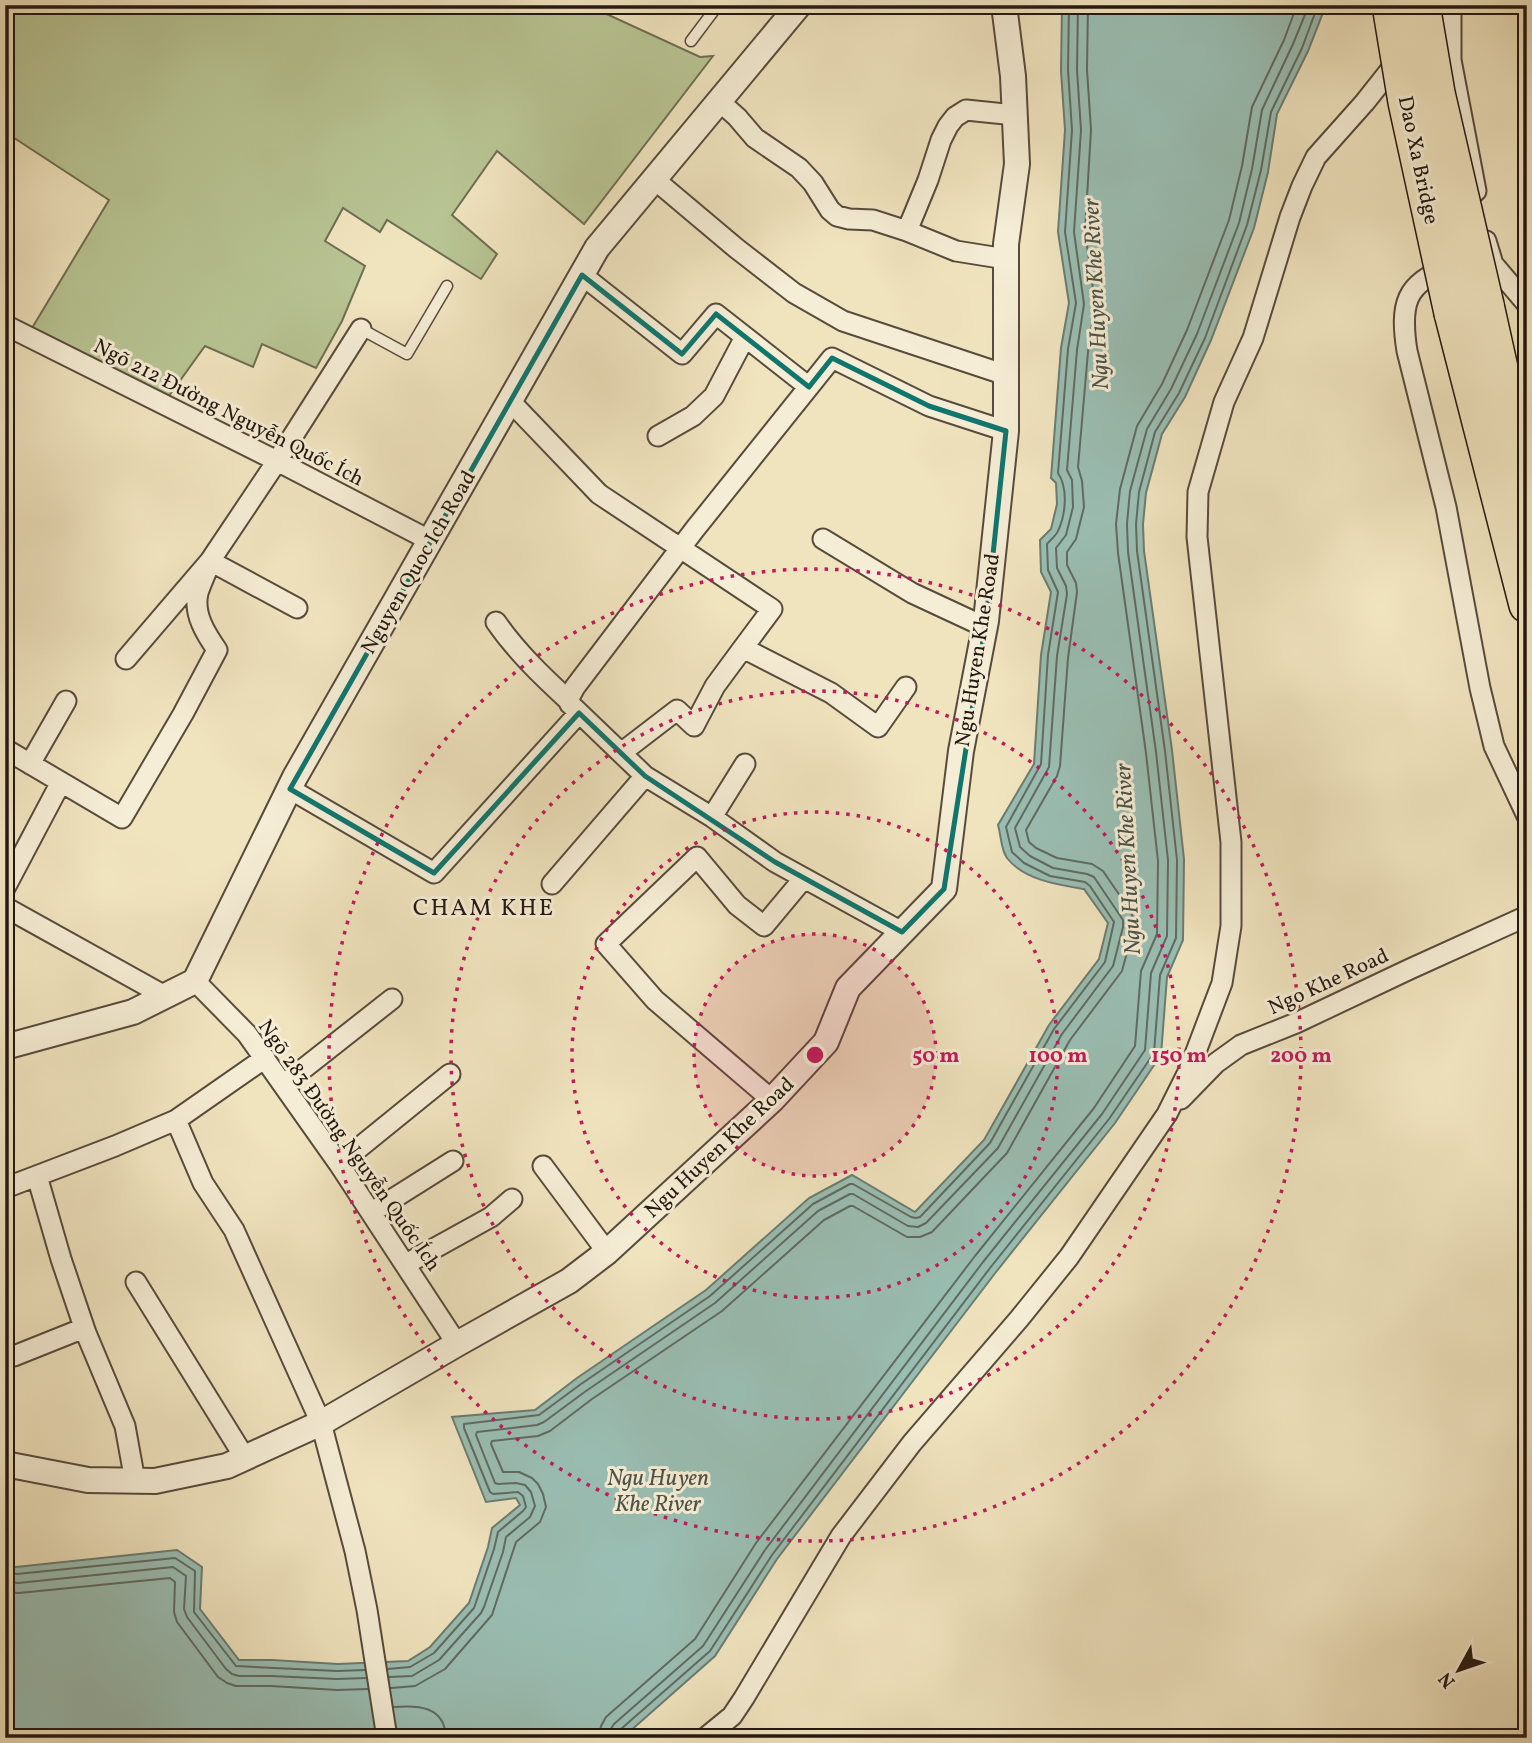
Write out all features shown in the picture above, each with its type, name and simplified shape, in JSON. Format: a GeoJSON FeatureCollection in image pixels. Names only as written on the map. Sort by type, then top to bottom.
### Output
{"type":"FeatureCollection","features":[{"type":"Feature","properties":{"kind":"highway","name":"Dao Xa Bridge"},"geometry":{"type":"LineString","coordinates":[[1390,5],[1406,102],[1452,313],[1527,605]]}},
{"type":"Feature","properties":{"kind":"highway","name":"Dao Xa Bridge"},"geometry":{"type":"LineString","coordinates":[[1422,5],[1437,93],[1527,490]]}},
{"type":"Feature","properties":{"kind":"street","name":"Nguyen Quoc Ich Road"},"geometry":{"type":"LineString","coordinates":[[195,981],[290,789],[597,248],[799,5]]}},
{"type":"Feature","properties":{"kind":"street","name":"Ngu Huyen Khe Road"},"geometry":{"type":"LineString","coordinates":[[5,1464],[88,1480],[135,1481],[155,1481],[227,1466],[321,1423],[569,1281],[607,1252],[772,1100],[826,1042],[848,988],[944,889],[961,751],[985,627],[1006,431],[1006,244],[1017,164],[1013,76],[1004,5]]}},
{"type":"Feature","properties":{"kind":"street"},"geometry":{"type":"LineString","coordinates":[[705,1738],[732,1716],[823,1564],[860,1510],[912,1443],[1069,1257],[1167,1114],[1189,1070],[1222,983],[1231,926],[1231,842],[1197,537],[1198,492],[1224,402],[1253,338],[1290,217],[1316,158],[1365,102],[1441,5]]}},
{"type":"Feature","properties":{"kind":"street"},"geometry":{"type":"LineString","coordinates":[[1451,5],[1451,60],[1483,230],[1493,264],[1527,304]]}},
{"type":"Feature","properties":{"kind":"street"},"geometry":{"type":"LineString","coordinates":[[719,102],[737,117],[755,138],[799,168],[837,216],[873,220],[907,230],[956,251],[1006,259]]}},
{"type":"Feature","properties":{"kind":"street"},"geometry":{"type":"LineString","coordinates":[[907,230],[942,139],[955,117],[966,110],[1015,115]]}},
{"type":"Feature","properties":{"kind":"street"},"geometry":{"type":"LineString","coordinates":[[654,179],[794,293],[843,321],[1006,375]]}},
{"type":"Feature","properties":{"kind":"street"},"geometry":{"type":"LineString","coordinates":[[1493,264],[1484,262],[1448,268],[1421,281],[1405,305],[1403,325],[1446,507],[1480,688],[1494,746],[1527,816]]}},
{"type":"Feature","properties":{"kind":"street"},"geometry":{"type":"LineString","coordinates":[[582,275],[682,354],[716,314],[809,387]]}},
{"type":"Feature","properties":{"kind":"street","name":"Ngõ 212 Đường Nguyễn Quốc Ích"},"geometry":{"type":"LineString","coordinates":[[5,325],[431,541]]}},
{"type":"Feature","properties":{"kind":"street"},"geometry":{"type":"LineString","coordinates":[[126,659],[210,561],[361,328]]}},
{"type":"Feature","properties":{"kind":"street"},"geometry":{"type":"LineString","coordinates":[[658,436],[693,416],[714,396],[745,337]]}},
{"type":"Feature","properties":{"kind":"street"},"geometry":{"type":"LineString","coordinates":[[290,789],[434,873],[574,706],[575,687],[832,358],[929,406],[1006,431]]}},
{"type":"Feature","properties":{"kind":"street"},"geometry":{"type":"LineString","coordinates":[[510,401],[599,494],[772,609],[715,686],[694,726],[677,710],[621,752]]}},
{"type":"Feature","properties":{"kind":"street"},"geometry":{"type":"LineString","coordinates":[[823,540],[912,593],[985,627]]}},
{"type":"Feature","properties":{"kind":"street"},"geometry":{"type":"LineString","coordinates":[[210,561],[297,608]]}},
{"type":"Feature","properties":{"kind":"street"},"geometry":{"type":"LineString","coordinates":[[5,749],[122,818],[183,715],[217,650],[204,632],[197,608],[198,595],[210,561]]}},
{"type":"Feature","properties":{"kind":"street"},"geometry":{"type":"LineString","coordinates":[[496,622],[510,643],[645,776],[712,817],[775,862],[902,932]]}},
{"type":"Feature","properties":{"kind":"street"},"geometry":{"type":"LineString","coordinates":[[743,648],[831,693],[878,727],[906,687]]}},
{"type":"Feature","properties":{"kind":"street"},"geometry":{"type":"LineString","coordinates":[[30,764],[66,701]]}},
{"type":"Feature","properties":{"kind":"street"},"geometry":{"type":"LineString","coordinates":[[712,817],[745,764]]}},
{"type":"Feature","properties":{"kind":"street"},"geometry":{"type":"LineString","coordinates":[[552,884],[645,776]]}},
{"type":"Feature","properties":{"kind":"street"},"geometry":{"type":"LineString","coordinates":[[5,888],[61,782]]}},
{"type":"Feature","properties":{"kind":"street"},"geometry":{"type":"LineString","coordinates":[[772,1100],[655,1000],[606,944],[697,857],[737,905],[764,926],[804,878]]}},
{"type":"Feature","properties":{"kind":"street"},"geometry":{"type":"LineString","coordinates":[[5,907],[165,996]]}},
{"type":"Feature","properties":{"kind":"street","name":"Ngo Khe Road"},"geometry":{"type":"LineString","coordinates":[[1167,1114],[1216,1063],[1241,1045],[1296,1023],[1527,916]]}},
{"type":"Feature","properties":{"kind":"street"},"geometry":{"type":"LineString","coordinates":[[5,1048],[133,1012],[195,981]]}},
{"type":"Feature","properties":{"kind":"street","name":"Ngõ 283 Đường Nguyễn Quốc Ích"},"geometry":{"type":"LineString","coordinates":[[195,981],[247,1034],[284,1084],[372,1212],[457,1344]]}},
{"type":"Feature","properties":{"kind":"street"},"geometry":{"type":"LineString","coordinates":[[284,1084],[392,999]]}},
{"type":"Feature","properties":{"kind":"street"},"geometry":{"type":"LineString","coordinates":[[5,1188],[176,1120],[265,1058]]}},
{"type":"Feature","properties":{"kind":"street"},"geometry":{"type":"LineString","coordinates":[[339,1164],[450,1074]]}},
{"type":"Feature","properties":{"kind":"street"},"geometry":{"type":"LineString","coordinates":[[176,1120],[203,1183],[234,1230],[321,1423],[355,1551],[387,1738]]}},
{"type":"Feature","properties":{"kind":"street"},"geometry":{"type":"LineString","coordinates":[[372,1212],[453,1161]]}},
{"type":"Feature","properties":{"kind":"street"},"geometry":{"type":"LineString","coordinates":[[543,1166],[607,1252]]}},
{"type":"Feature","properties":{"kind":"street"},"geometry":{"type":"LineString","coordinates":[[37,1176],[61,1259],[85,1328],[125,1426],[135,1481]]}},
{"type":"Feature","properties":{"kind":"street"},"geometry":{"type":"LineString","coordinates":[[406,1264],[491,1217],[512,1199]]}},
{"type":"Feature","properties":{"kind":"street"},"geometry":{"type":"LineString","coordinates":[[136,1282],[245,1458]]}},
{"type":"Feature","properties":{"kind":"street"},"geometry":{"type":"LineString","coordinates":[[5,1358],[85,1328]]}},
{"type":"Feature","properties":{"kind":"lane"},"geometry":{"type":"LineString","coordinates":[[691,41],[718,5]]}},
{"type":"Feature","properties":{"kind":"lane"},"geometry":{"type":"LineString","coordinates":[[361,328],[407,354],[447,286]]}},
{"type":"Feature","properties":{"kind":"highlighted area"},"geometry":{"type":"Polygon","coordinates":[[[582,275],[682,354],[716,314],[809,387],[832,358],[929,406],[1006,431],[986,621],[944,889],[902,932],[775,862],[645,776],[579,713],[434,873],[290,789],[582,275]]]}},
{"type":"Feature","properties":{"kind":"green space"},"geometry":{"type":"Polygon","coordinates":[[[5,5],[587,5],[700,57],[713,56],[584,224],[497,151],[452,215],[497,254],[481,279],[387,220],[380,232],[343,208],[325,241],[365,266],[342,321],[316,368],[262,344],[253,367],[205,346],[166,400],[29,333],[109,200],[5,132],[5,5]]]}},
{"type":"Feature","properties":{"kind":"water","name":"Ngu Huyen Khe River"},"geometry":{"type":"Polygon","coordinates":[[[1062,5],[1326,5],[1308,51],[1277,114],[1268,172],[1254,228],[1211,340],[1185,397],[1162,434],[1146,493],[1144,551],[1172,750],[1184,859],[1183,940],[1167,977],[1161,1055],[1115,1123],[996,1272],[777,1559],[715,1656],[620,1738],[425,1738],[413,1732],[361,1738],[5,1738],[5,1565],[16,1567],[177,1550],[202,1567],[200,1609],[239,1660],[338,1664],[408,1661],[430,1647],[469,1603],[492,1528],[520,1505],[516,1498],[486,1502],[452,1417],[535,1410],[706,1290],[809,1198],[852,1175],[915,1212],[984,1140],[1049,1025],[1099,959],[1108,923],[1084,889],[1042,880],[1023,872],[1003,851],[998,825],[1034,764],[1041,655],[1051,592],[1041,572],[1040,540],[1051,529],[1057,504],[1056,483],[1051,478],[1061,348],[1069,303],[1058,232],[1065,130],[1061,71],[1062,5]]]}},
{"type":"Feature","properties":{"kind":"district","name":"CHAM KHE"},"geometry":{"type":"Point","coordinates":[484,907]}}]}
